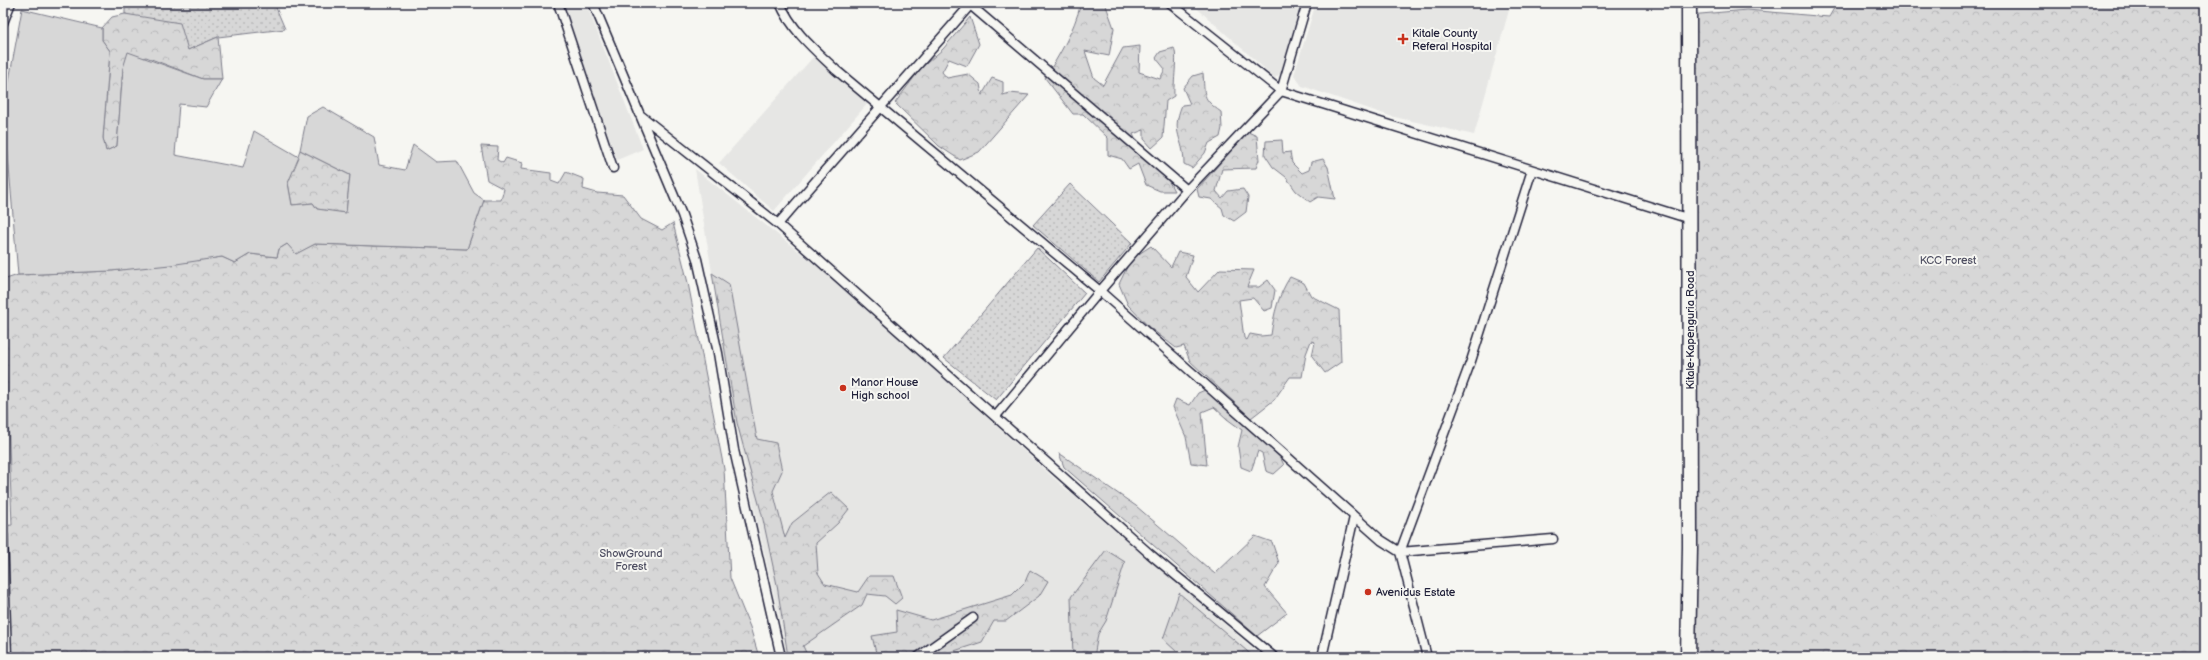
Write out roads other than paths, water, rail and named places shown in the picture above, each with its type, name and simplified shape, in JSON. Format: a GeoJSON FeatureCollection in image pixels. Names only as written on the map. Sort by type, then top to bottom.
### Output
{"type":"FeatureCollection","features":[{"type":"Feature","properties":{"kind":"highway","name":"Kitale-Kapenguria Road"},"geometry":{"type":"LineString","coordinates":[[1688,657],[1690,548],[1689,3]]}},
{"type":"Feature","properties":{"kind":"street"},"geometry":{"type":"LineString","coordinates":[[3,23],[11,3]]}},
{"type":"Feature","properties":{"kind":"street"},"geometry":{"type":"LineString","coordinates":[[558,3],[604,136],[612,168]]}},
{"type":"Feature","properties":{"kind":"street"},"geometry":{"type":"LineString","coordinates":[[593,3],[682,215],[697,259],[718,353],[734,450],[781,657]]}},
{"type":"Feature","properties":{"kind":"street"},"geometry":{"type":"LineString","coordinates":[[780,3],[787,19],[811,46],[881,108],[1100,291],[1381,540],[1400,552],[1553,539]]}},
{"type":"Feature","properties":{"kind":"street"},"geometry":{"type":"LineString","coordinates":[[1170,3],[1281,90],[1690,219]]}},
{"type":"Feature","properties":{"kind":"street"},"geometry":{"type":"LineString","coordinates":[[996,416],[1100,291],[1187,190],[1281,90],[1307,3]]}},
{"type":"Feature","properties":{"kind":"street"},"geometry":{"type":"LineString","coordinates":[[778,224],[881,108],[970,4],[1187,190]]}},
{"type":"Feature","properties":{"kind":"street"},"geometry":{"type":"LineString","coordinates":[[638,112],[778,224],[1150,554],[1274,657]]}},
{"type":"Feature","properties":{"kind":"street"},"geometry":{"type":"LineString","coordinates":[[1427,657],[1400,552],[1471,361],[1532,170]]}},
{"type":"Feature","properties":{"kind":"street"},"geometry":{"type":"LineString","coordinates":[[1322,657],[1354,517]]}},
{"type":"Feature","properties":{"kind":"street"},"geometry":{"type":"LineString","coordinates":[[3,535],[7,610],[7,657]]}},
{"type":"Feature","properties":{"kind":"street"},"geometry":{"type":"LineString","coordinates":[[918,657],[973,618]]}},
{"type":"Feature","properties":{"kind":"place","name":"Kitale County Referal Hospital"},"geometry":{"type":"Point","coordinates":[1403,39]}},
{"type":"Feature","properties":{"kind":"place","name":"Manor House High school"},"geometry":{"type":"Point","coordinates":[843,388]}},
{"type":"Feature","properties":{"kind":"place","name":"Avenidus Estate"},"geometry":{"type":"Point","coordinates":[1368,592]}},
{"type":"Feature","properties":{"kind":"park label","name":"KCC Forest"},"geometry":{"type":"Point","coordinates":[1948,260]}},
{"type":"Feature","properties":{"kind":"park label","name":"ShowGround Forest"},"geometry":{"type":"Point","coordinates":[631,559]}}]}
